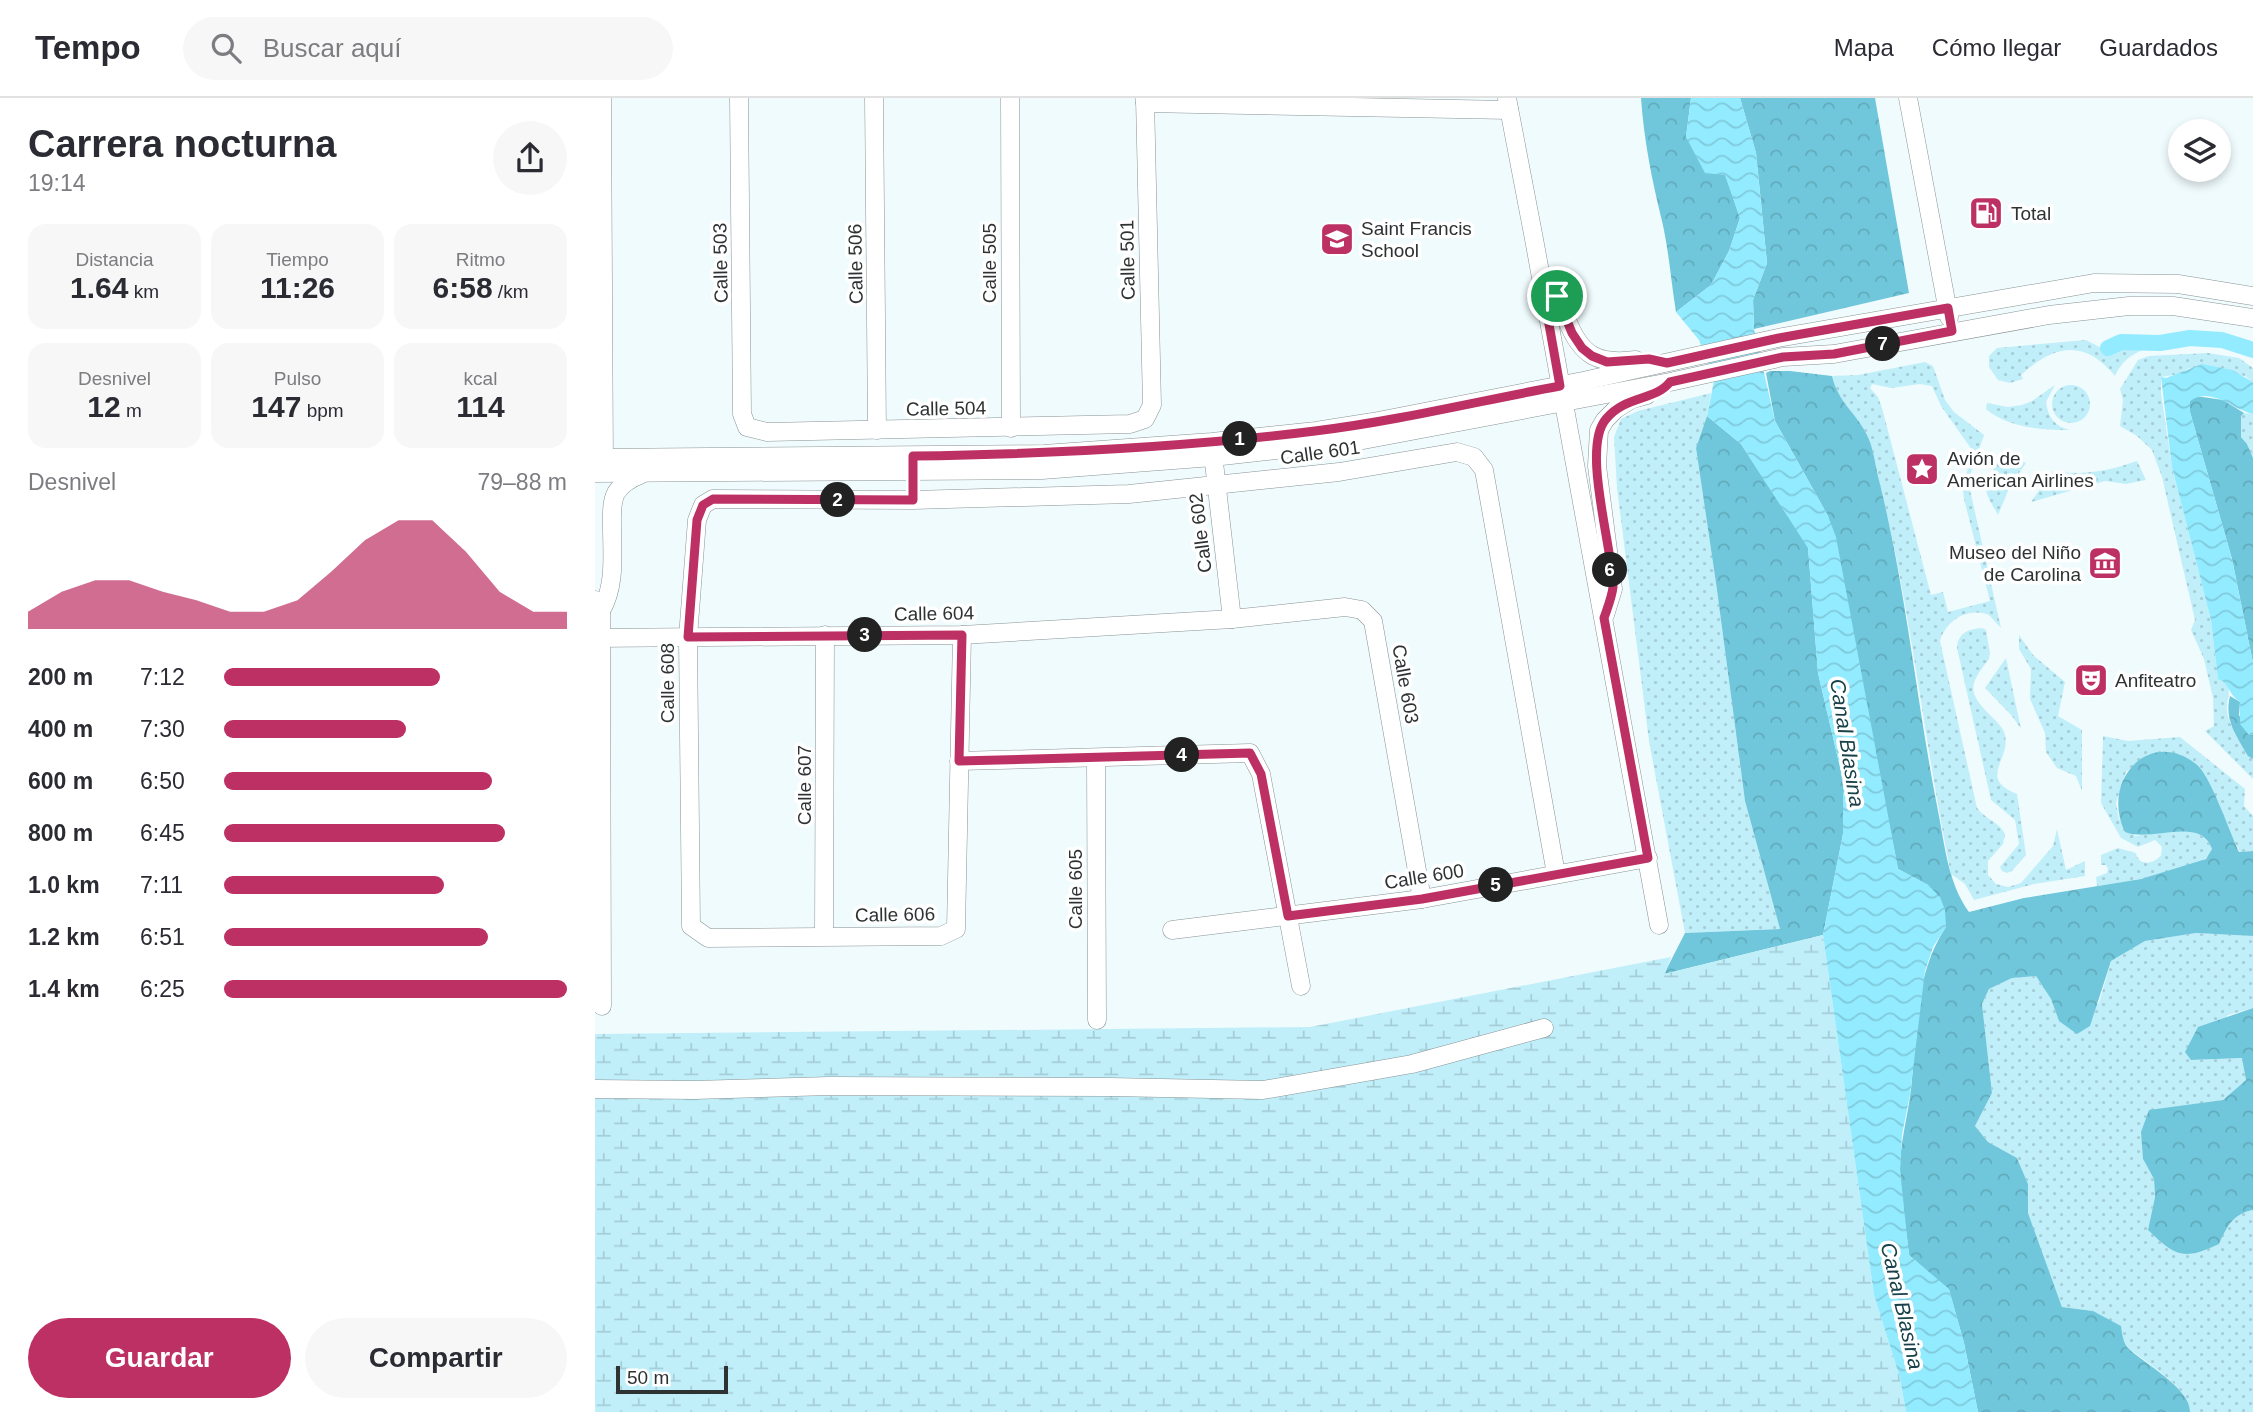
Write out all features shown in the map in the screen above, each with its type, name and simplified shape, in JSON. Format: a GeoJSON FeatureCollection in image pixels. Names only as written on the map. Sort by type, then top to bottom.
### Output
{"type":"FeatureCollection","features":[{"type":"Feature","properties":{"kind":"street"},"geometry":{"type":"LineString","coordinates":[[599,465],[602,98]]}},
{"type":"Feature","properties":{"kind":"street","name":"Calle 503"},"geometry":{"type":"LineString","coordinates":[[739,98],[742,414],[747,427]]}},
{"type":"Feature","properties":{"kind":"street","name":"Calle 506"},"geometry":{"type":"LineString","coordinates":[[874,98],[877,430]]}},
{"type":"Feature","properties":{"kind":"street","name":"Calle 505"},"geometry":{"type":"LineString","coordinates":[[1010,98],[1011,428]]}},
{"type":"Feature","properties":{"kind":"street"},"geometry":{"type":"LineString","coordinates":[[1908,98],[1952,331]]}},
{"type":"Feature","properties":{"kind":"street"},"geometry":{"type":"LineString","coordinates":[[1145,100],[1508,104],[1659,925]]}},
{"type":"Feature","properties":{"kind":"street","name":"Calle 501"},"geometry":{"type":"LineString","coordinates":[[1145,100],[1152,405],[1145,419]]}},
{"type":"Feature","properties":{"kind":"street"},"geometry":{"type":"LineString","coordinates":[[599,465],[913,464],[1042,470],[1213,449],[1358,441],[1562,394],[1667,363],[1779,338],[2094,284],[2178,284],[2253,296]]}},
{"type":"Feature","properties":{"kind":"street"},"geometry":{"type":"LineString","coordinates":[[1542,285],[1557,296],[1572,333],[1582,348],[1592,356],[1607,362],[1649,359],[1667,363]]}},
{"type":"Feature","properties":{"kind":"street"},"geometry":{"type":"LineString","coordinates":[[1562,394],[1670,382],[1783,357],[1834,354],[2049,315],[2129,306],[2173,306],[2253,317]]}},
{"type":"Feature","properties":{"kind":"street"},"geometry":{"type":"LineString","coordinates":[[1604,618],[1613,589],[1597,466],[1599,430],[1616,409],[1632,399],[1663,391],[1670,382]]}},
{"type":"Feature","properties":{"kind":"street","name":"Calle 504"},"geometry":{"type":"LineString","coordinates":[[747,427],[767,432],[1011,428],[1130,424],[1145,419]]}},
{"type":"Feature","properties":{"kind":"street","name":"Calle 602"},"geometry":{"type":"LineString","coordinates":[[1213,449],[1232,619]]}},
{"type":"Feature","properties":{"kind":"street","name":"Calle 601"},"geometry":{"type":"LineString","coordinates":[[703,505],[713,499],[913,500],[1129,494],[1216,487],[1339,472],[1457,452],[1474,457],[1484,470],[1556,874]]}},
{"type":"Feature","properties":{"kind":"street"},"geometry":{"type":"LineString","coordinates":[[599,465],[646,472],[913,464]]}},
{"type":"Feature","properties":{"kind":"street"},"geometry":{"type":"LineString","coordinates":[[913,464],[913,500]]}},
{"type":"Feature","properties":{"kind":"street"},"geometry":{"type":"LineString","coordinates":[[602,1006],[598,606],[608,599],[612,580],[612,510],[615,495],[630,479],[646,472]]}},
{"type":"Feature","properties":{"kind":"street","name":"Calle 608"},"geometry":{"type":"LineString","coordinates":[[689,863],[688,637],[697,520],[703,505]]}},
{"type":"Feature","properties":{"kind":"street","name":"Calle 603"},"geometry":{"type":"LineString","coordinates":[[1232,619],[1345,607],[1362,610],[1373,621],[1422,899]]}},
{"type":"Feature","properties":{"kind":"street","name":"Calle 604"},"geometry":{"type":"LineString","coordinates":[[598,638],[962,635],[1232,619]]}},
{"type":"Feature","properties":{"kind":"street","name":"Calle 607"},"geometry":{"type":"LineString","coordinates":[[824,936],[825,635]]}},
{"type":"Feature","properties":{"kind":"street","name":"Calle 606"},"geometry":{"type":"LineString","coordinates":[[689,863],[691,926],[708,938],[941,936],[956,929],[962,635]]}},
{"type":"Feature","properties":{"kind":"street"},"geometry":{"type":"LineString","coordinates":[[959,761],[1250,753],[1261,774],[1301,986]]}},
{"type":"Feature","properties":{"kind":"street","name":"Calle 605"},"geometry":{"type":"LineString","coordinates":[[1096,758],[1097,1020]]}},
{"type":"Feature","properties":{"kind":"street","name":"Calle 600"},"geometry":{"type":"LineString","coordinates":[[1172,930],[1422,899],[1648,858]]}},
{"type":"Feature","properties":{"kind":"street"},"geometry":{"type":"LineString","coordinates":[[595,1089],[694,1090],[829,1086],[1263,1090],[1412,1064],[1544,1028]]}},
{"type":"Feature","properties":{"kind":"green space"},"geometry":{"type":"Polygon","coordinates":[[[1641,98],[1691,98],[1686,137],[1725,174],[1740,218],[1729,251],[1711,285],[1676,312],[1666,244],[1646,145],[1641,98]]]}},
{"type":"Feature","properties":{"kind":"green space"},"geometry":{"type":"Polygon","coordinates":[[[1740,98],[1875,98],[1909,293],[1754,329],[1753,300],[1767,263],[1756,153],[1740,98]]]}},
{"type":"Feature","properties":{"kind":"green space"},"geometry":{"type":"Polygon","coordinates":[[[2086,340],[2109,352],[2128,346],[2152,347],[2130,357],[2115,376],[2092,356],[2070,350],[2046,357],[2021,375],[2023,379],[2010,383],[1998,380],[1989,367],[1989,356],[1997,348],[2086,340]]]}},
{"type":"Feature","properties":{"kind":"green space"},"geometry":{"type":"Polygon","coordinates":[[[2208,353],[2239,358],[2253,368],[2253,382],[2245,376],[2189,368],[2179,374],[2161,377],[2161,393],[2172,467],[2211,620],[2218,678],[2224,681],[2229,689],[2228,716],[2245,751],[2253,759],[2253,779],[2205,731],[2214,726],[2213,698],[2204,659],[2191,630],[2195,620],[2162,477],[2152,450],[2137,436],[2120,426],[2123,400],[2120,389],[2138,360],[2149,356],[2208,353]]]}},
{"type":"Feature","properties":{"kind":"green space"},"geometry":{"type":"Polygon","coordinates":[[[1925,362],[1933,366],[1945,400],[1954,412],[1984,435],[1968,481],[2001,628],[1989,615],[1966,614],[1947,627],[1940,641],[1977,808],[2000,826],[2005,834],[2003,844],[1988,861],[1988,875],[1996,884],[2008,887],[2021,883],[2053,846],[2057,829],[2066,870],[2085,861],[2085,876],[2034,884],[1974,900],[1965,884],[1951,874],[1900,575],[1874,455],[1867,435],[1843,401],[1832,376],[1858,375],[1925,362]],[[1872,384],[1870,388],[1878,397],[1882,408],[1931,595],[1943,592],[1948,612],[1990,601],[1964,499],[1970,447],[1941,406],[1932,386],[1920,384],[1891,388],[1872,384]]]}},
{"type":"Feature","properties":{"kind":"green space"},"geometry":{"type":"Polygon","coordinates":[[[1770,371],[1832,376],[1843,401],[1869,439],[1896,559],[1945,851],[1956,889],[1969,912],[2024,898],[2141,879],[2206,859],[2212,849],[2206,839],[2197,834],[2174,832],[2148,835],[2125,832],[2119,813],[2119,795],[2124,778],[2133,765],[2146,756],[2162,752],[2178,754],[2196,764],[2213,791],[2239,852],[2253,851],[2253,936],[2196,933],[2145,941],[2111,961],[2090,1026],[2077,1034],[2059,1021],[2051,999],[2036,976],[2012,978],[1989,989],[1982,1004],[1992,1093],[1975,1126],[1988,1142],[2017,1158],[2028,1184],[2028,1213],[2062,1307],[2093,1311],[2121,1326],[2126,1346],[2175,1385],[2188,1403],[2190,1412],[1978,1412],[1964,1343],[1949,1290],[1909,1255],[1900,1169],[1901,1149],[1911,1089],[1922,985],[1936,945],[1946,927],[1928,885],[1898,869],[1828,516],[1775,421],[1766,373],[1770,371]]]}},
{"type":"Feature","properties":{"kind":"green space"},"geometry":{"type":"Polygon","coordinates":[[[2055,385],[2046,402],[2048,412],[2056,424],[2070,430],[2015,424],[1986,409],[1987,403],[2008,407],[2022,405],[2055,385]]]}},
{"type":"Feature","properties":{"kind":"green space"},"geometry":{"type":"Polygon","coordinates":[[[2071,385],[2085,390],[2090,404],[2085,418],[2071,423],[2057,418],[2052,404],[2057,390],[2071,385]]]}},
{"type":"Feature","properties":{"kind":"green space"},"geometry":{"type":"Polygon","coordinates":[[[1711,393],[1707,416],[1696,448],[1745,801],[1780,929],[1685,933],[1649,741],[1617,488],[1614,437],[1621,419],[1638,411],[1711,393]]]}},
{"type":"Feature","properties":{"kind":"green space"},"geometry":{"type":"Polygon","coordinates":[[[2196,396],[2223,400],[2244,413],[2241,416],[2241,437],[2253,458],[2253,663],[2232,559],[2190,412],[2190,401],[2196,396]]]}},
{"type":"Feature","properties":{"kind":"green space"},"geometry":{"type":"Polygon","coordinates":[[[2244,413],[2253,414],[2253,458],[2241,437],[2241,416],[2244,413]]]}},
{"type":"Feature","properties":{"kind":"green space"},"geometry":{"type":"Polygon","coordinates":[[[1707,416],[1741,444],[1808,547],[1818,673],[1843,780],[1843,834],[1823,935],[1664,974],[1685,933],[1780,929],[1745,801],[1696,448],[1707,416]]]}},
{"type":"Feature","properties":{"kind":"green space"},"geometry":{"type":"Polygon","coordinates":[[[2004,452],[2026,463],[2010,486],[1998,515],[1986,486],[2004,452]]]}},
{"type":"Feature","properties":{"kind":"green space"},"geometry":{"type":"Polygon","coordinates":[[[2137,461],[2146,480],[2126,484],[2105,481],[2031,502],[2053,471],[2096,472],[2137,461]]]}},
{"type":"Feature","properties":{"kind":"green space"},"geometry":{"type":"Polygon","coordinates":[[[1982,628],[1986,630],[1990,653],[1973,690],[2005,735],[2006,744],[1997,775],[2005,788],[2017,794],[2026,855],[2007,873],[2000,867],[2019,844],[2015,820],[1991,800],[1957,648],[1959,639],[1965,633],[1982,628]]]}},
{"type":"Feature","properties":{"kind":"green space"},"geometry":{"type":"Polygon","coordinates":[[[2019,635],[2033,655],[2065,682],[2058,716],[2082,730],[2082,791],[2076,776],[2057,768],[2046,752],[2045,733],[2030,699],[2031,669],[2019,649],[2019,635]]]}},
{"type":"Feature","properties":{"kind":"green space"},"geometry":{"type":"Polygon","coordinates":[[[2006,658],[2021,729],[1985,688],[2006,658]]]}},
{"type":"Feature","properties":{"kind":"green space"},"geometry":{"type":"Polygon","coordinates":[[[2230,696],[2240,702],[2239,715],[2249,735],[2253,735],[2253,759],[2248,756],[2232,727],[2230,696]]]}},
{"type":"Feature","properties":{"kind":"green space"},"geometry":{"type":"Polygon","coordinates":[[[2103,736],[2128,741],[2180,737],[2245,789],[2244,806],[2253,816],[2253,851],[2240,852],[2232,838],[2149,754],[2126,772],[2116,803],[2119,819],[2135,836],[2189,832],[2199,834],[2207,840],[2212,849],[2206,858],[2186,868],[2097,886],[2096,877],[2107,873],[2108,869],[2106,865],[2101,865],[2101,855],[2118,848],[2136,853],[2140,860],[2147,863],[2161,855],[2162,847],[2155,840],[2138,847],[2121,838],[2101,803],[2103,736]]]}},
{"type":"Feature","properties":{"kind":"green space"},"geometry":{"type":"Polygon","coordinates":[[[2196,933],[2253,936],[2253,1008],[2228,1015],[2192,1060],[2243,1058],[2246,1080],[2223,1100],[2149,1111],[2143,1159],[2154,1179],[2155,1197],[2148,1230],[2218,1245],[2231,1222],[2240,1214],[2253,1210],[2253,1412],[2190,1412],[2183,1394],[2175,1385],[2127,1347],[2093,1311],[2062,1307],[2028,1213],[2028,1184],[2017,1158],[1988,1142],[1975,1126],[1992,1093],[1982,1004],[1989,989],[2012,978],[2036,976],[2051,999],[2059,1021],[2099,1003],[2111,961],[2145,941],[2196,933]]]}},
{"type":"Feature","properties":{"kind":"green space"},"geometry":{"type":"Polygon","coordinates":[[[1823,935],[1874,1295],[1900,1378],[1906,1412],[595,1412],[595,1034],[1310,1027],[1671,957],[1665,974],[1823,935]]]}},
{"type":"Feature","properties":{"kind":"green space"},"geometry":{"type":"Polygon","coordinates":[[[2253,1008],[2253,1210],[2240,1214],[2231,1222],[2219,1244],[2197,1253],[2180,1253],[2165,1246],[2148,1230],[2155,1197],[2154,1179],[2143,1159],[2141,1132],[2149,1110],[2223,1100],[2246,1080],[2242,1058],[2191,1060],[2185,1052],[2198,1027],[2253,1008]]]}},
{"type":"Feature","properties":{"kind":"water","name":"Canal Blasina"},"geometry":{"type":"Polygon","coordinates":[[[1691,98],[1740,98],[1756,153],[1767,263],[1753,300],[1754,329],[1775,421],[1828,516],[1836,537],[1898,869],[1928,885],[1940,897],[1945,910],[1946,927],[1933,947],[1925,971],[1910,1094],[1902,1135],[1900,1170],[1909,1255],[1949,1289],[1964,1343],[1978,1412],[1906,1412],[1900,1378],[1874,1295],[1823,935],[1843,834],[1843,780],[1818,673],[1808,548],[1741,444],[1707,416],[1714,381],[1699,340],[1676,312],[1711,285],[1729,251],[1740,218],[1725,175],[1705,173],[1686,137],[1691,98]]]}},
{"type":"Feature","properties":{"kind":"water"},"geometry":{"type":"Polygon","coordinates":[[[2202,364],[2232,370],[2253,382],[2253,414],[2206,396],[2190,401],[2190,412],[2232,559],[2253,663],[2253,735],[2249,735],[2240,724],[2240,702],[2218,679],[2211,620],[2172,467],[2161,377],[2166,378],[2202,364]]]}},
{"type":"Feature","properties":{"kind":"waterway"},"geometry":{"type":"LineString","coordinates":[[2108,348],[2121,342],[2160,343],[2190,338],[2222,340],[2253,350]]}},
{"type":"Feature","properties":{"kind":"place","name":"Total"},"geometry":{"type":"Point","coordinates":[1986,213]}},
{"type":"Feature","properties":{"kind":"place","name":"Saint Francis School"},"geometry":{"type":"Point","coordinates":[1337,239]}},
{"type":"Feature","properties":{"kind":"place","name":"Avión de American Airlines"},"geometry":{"type":"Point","coordinates":[1922,469]}},
{"type":"Feature","properties":{"kind":"place","name":"Museo del Niño de Carolina"},"geometry":{"type":"Point","coordinates":[2105,563]}},
{"type":"Feature","properties":{"kind":"place","name":"Anfiteatro"},"geometry":{"type":"Point","coordinates":[2091,680]}},
{"type":"Feature","properties":{"kind":"route"},"geometry":{"type":"LineString","coordinates":[[1542,285],[1557,296],[1572,333],[1582,348],[1607,362],[1649,359],[1667,363],[1779,338],[1948,308],[1952,331],[1834,354],[1783,357],[1670,382],[1663,391],[1632,399],[1616,409],[1599,430],[1597,466],[1613,589],[1604,618],[1648,858],[1422,899],[1288,916],[1261,774],[1250,753],[959,761],[962,635],[688,637],[697,520],[703,505],[713,499],[913,500],[913,456],[1044,454],[1212,442],[1316,431],[1560,386],[1542,285]]}}]}
